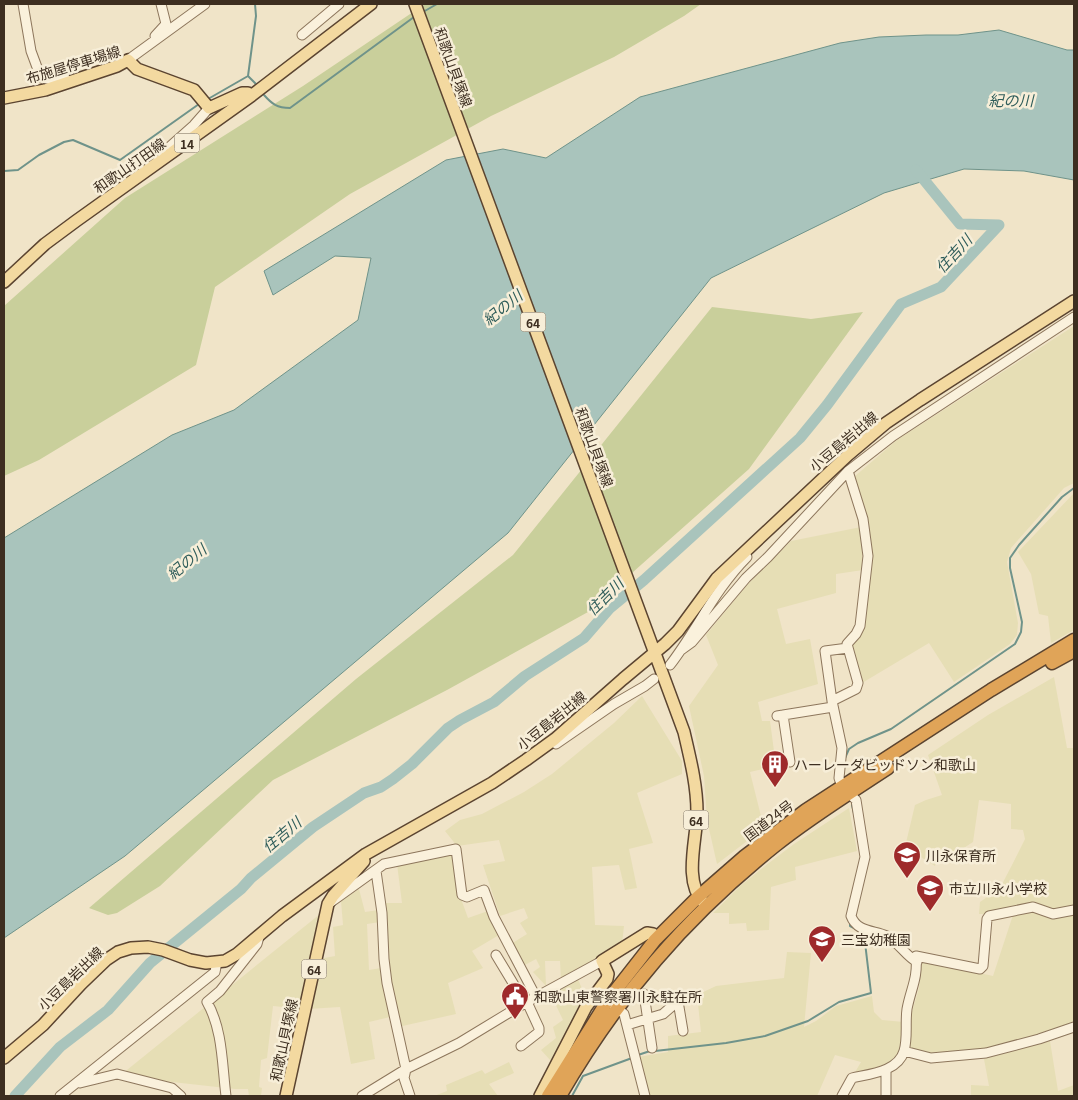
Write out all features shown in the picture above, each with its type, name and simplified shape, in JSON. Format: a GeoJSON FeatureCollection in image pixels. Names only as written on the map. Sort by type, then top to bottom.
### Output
{"type":"FeatureCollection","features":[{"type":"Feature","properties":{"kind":"highway","name":"国道24号"},"geometry":{"type":"LineString","coordinates":[[846,790],[992,690],[1074,640]]}},
{"type":"Feature","properties":{"kind":"highway","name":"国道24号"},"geometry":{"type":"LineString","coordinates":[[560,1096],[580,1062],[608,1000],[632,988],[702,902],[745,856],[806,810],[846,790],[1007,690],[1074,651]]}},
{"type":"Feature","properties":{"kind":"highway","name":"国道24号"},"geometry":{"type":"LineString","coordinates":[[548,1096],[608,1000],[657,938],[702,902]]}},
{"type":"Feature","properties":{"kind":"main road","name":"和歌山打田線"},"geometry":{"type":"LineString","coordinates":[[4,282],[45,244],[76,220],[252,96],[371,4]]}},
{"type":"Feature","properties":{"kind":"main road","name":"和歌山貝塚線"},"geometry":{"type":"LineString","coordinates":[[415,4],[656,653],[659,677],[684,732],[694,772],[697,811],[692,878],[702,902]]}},
{"type":"Feature","properties":{"kind":"main road","name":"布施屋停車場線"},"geometry":{"type":"LineString","coordinates":[[4,98],[69,83],[118,66],[128,60],[137,69],[194,90],[205,103]]}},
{"type":"Feature","properties":{"kind":"main road"},"geometry":{"type":"LineString","coordinates":[[205,103],[242,93],[248,93],[252,96]]}},
{"type":"Feature","properties":{"kind":"main road","name":"小豆島岩出線"},"geometry":{"type":"LineString","coordinates":[[4,1058],[43,1025],[81,984],[106,960],[118,952],[131,948],[148,947],[163,950],[190,960],[225,961],[237,954],[282,916],[366,854],[492,783],[555,739],[623,679],[656,653],[678,631],[717,578],[848,455],[886,423],[1074,301]]}},
{"type":"Feature","properties":{"kind":"main road","name":"和歌山貝塚線"},"geometry":{"type":"LineString","coordinates":[[286,1096],[328,904],[361,866],[366,854]]}},
{"type":"Feature","properties":{"kind":"main road"},"geometry":{"type":"LineString","coordinates":[[540,1096],[586,1008],[608,1000],[604,984],[608,974],[602,961],[647,934],[653,934],[657,938]]}},
{"type":"Feature","properties":{"kind":"street"},"geometry":{"type":"LineString","coordinates":[[23,4],[30,51],[41,78],[53,80],[66,79],[69,83]]}},
{"type":"Feature","properties":{"kind":"street"},"geometry":{"type":"LineString","coordinates":[[150,45],[154,37],[166,24],[161,4]]}},
{"type":"Feature","properties":{"kind":"street"},"geometry":{"type":"LineString","coordinates":[[128,60],[205,4]]}},
{"type":"Feature","properties":{"kind":"street"},"geometry":{"type":"LineString","coordinates":[[302,35],[339,4]]}},
{"type":"Feature","properties":{"kind":"street"},"geometry":{"type":"LineString","coordinates":[[162,160],[167,149],[194,125],[205,103]]}},
{"type":"Feature","properties":{"kind":"street"},"geometry":{"type":"LineString","coordinates":[[681,650],[692,642],[746,578],[848,472],[893,436],[1074,317]]}},
{"type":"Feature","properties":{"kind":"street"},"geometry":{"type":"LineString","coordinates":[[790,762],[780,715],[833,704],[856,688],[858,683],[847,644],[860,626],[868,556],[863,519],[848,472]]}},
{"type":"Feature","properties":{"kind":"street"},"geometry":{"type":"LineString","coordinates":[[670,665],[718,590],[741,563],[773,531],[788,510]]}},
{"type":"Feature","properties":{"kind":"street"},"geometry":{"type":"LineString","coordinates":[[848,648],[826,651],[833,704],[842,748],[839,778],[846,790],[856,800],[865,857],[851,916],[853,921],[864,930],[888,936],[917,962]]}},
{"type":"Feature","properties":{"kind":"street"},"geometry":{"type":"LineString","coordinates":[[492,783],[503,780],[532,763],[576,729],[659,677]]}},
{"type":"Feature","properties":{"kind":"street"},"geometry":{"type":"LineString","coordinates":[[328,904],[384,864],[456,849],[462,895],[467,896],[484,890],[494,917],[536,997]]}},
{"type":"Feature","properties":{"kind":"street"},"geometry":{"type":"LineString","coordinates":[[376,871],[382,913],[387,983],[406,1069],[404,1078],[410,1096]]}},
{"type":"Feature","properties":{"kind":"street"},"geometry":{"type":"LineString","coordinates":[[842,1096],[852,1078],[886,1070],[901,1058],[904,1051],[908,1009],[917,976],[916,956],[980,969],[983,966],[987,919],[989,916],[1032,907],[1053,914],[1074,910]]}},
{"type":"Feature","properties":{"kind":"street"},"geometry":{"type":"LineString","coordinates":[[226,1096],[219,1034],[214,1014],[208,1002],[220,991],[257,944],[260,934]]}},
{"type":"Feature","properties":{"kind":"street"},"geometry":{"type":"LineString","coordinates":[[496,955],[526,1002],[539,1028],[538,1032],[521,1046]]}},
{"type":"Feature","properties":{"kind":"street"},"geometry":{"type":"LineString","coordinates":[[362,1096],[406,1069],[460,1043],[526,1002],[602,961]]}},
{"type":"Feature","properties":{"kind":"street"},"geometry":{"type":"LineString","coordinates":[[60,1096],[214,972],[211,962]]}},
{"type":"Feature","properties":{"kind":"street"},"geometry":{"type":"LineString","coordinates":[[644,994],[652,1048]]}},
{"type":"Feature","properties":{"kind":"street"},"geometry":{"type":"LineString","coordinates":[[608,1000],[624,1014],[645,1096]]}},
{"type":"Feature","properties":{"kind":"street"},"geometry":{"type":"LineString","coordinates":[[627,1025],[663,1014],[678,1001],[683,1031]]}},
{"type":"Feature","properties":{"kind":"street"},"geometry":{"type":"LineString","coordinates":[[904,1051],[931,1058],[986,1053],[1039,1039],[1074,1027]]}},
{"type":"Feature","properties":{"kind":"street"},"geometry":{"type":"LineString","coordinates":[[886,1070],[886,1096]]}},
{"type":"Feature","properties":{"kind":"street"},"geometry":{"type":"LineString","coordinates":[[77,1084],[117,1074],[172,1088],[181,1096]]}},
{"type":"Feature","properties":{"kind":"shaded area"},"geometry":{"type":"Polygon","coordinates":[[[1074,326],[1074,483],[1064,488],[1011,548],[1007,562],[1018,623],[1017,635],[1010,644],[954,682],[929,643],[862,683],[851,644],[863,631],[871,556],[869,524],[854,477],[897,440],[1074,326]]]}},
{"type":"Feature","properties":{"kind":"shaded area"},"geometry":{"type":"Polygon","coordinates":[[[1074,493],[1074,630],[1051,643],[1048,616],[1039,614],[1031,574],[1018,552],[1074,493]]]}},
{"type":"Feature","properties":{"kind":"shaded area"},"geometry":{"type":"Polygon","coordinates":[[[861,527],[863,570],[836,574],[836,593],[777,609],[786,644],[810,639],[818,684],[758,702],[762,721],[770,721],[776,766],[750,772],[764,828],[717,864],[707,820],[704,776],[689,706],[718,665],[706,635],[747,585],[791,541],[861,527]]]}},
{"type":"Feature","properties":{"kind":"shaded area"},"geometry":{"type":"Polygon","coordinates":[[[1054,677],[1067,748],[1074,748],[1074,906],[1053,911],[1033,903],[979,914],[980,902],[1000,888],[1025,839],[1023,830],[1011,829],[1011,804],[979,800],[973,842],[953,855],[939,850],[935,866],[905,847],[915,805],[942,795],[928,755],[988,715],[1054,677]]]}},
{"type":"Feature","properties":{"kind":"shaded area"},"geometry":{"type":"Polygon","coordinates":[[[642,696],[682,761],[682,774],[637,793],[653,843],[629,849],[637,888],[625,890],[619,865],[592,867],[595,925],[624,926],[622,944],[561,979],[560,961],[545,961],[546,986],[533,972],[540,967],[536,959],[523,966],[511,944],[527,934],[520,923],[528,918],[524,908],[500,916],[483,865],[505,861],[499,840],[457,846],[445,831],[460,820],[482,814],[524,792],[552,774],[614,723],[642,696]]]}},
{"type":"Feature","properties":{"kind":"shaded area"},"geometry":{"type":"Polygon","coordinates":[[[849,808],[857,851],[795,867],[796,880],[771,887],[769,930],[747,931],[746,923],[729,924],[729,913],[713,913],[739,887],[765,866],[794,844],[849,808]]]}},
{"type":"Feature","properties":{"kind":"shaded area"},"geometry":{"type":"Polygon","coordinates":[[[454,853],[460,896],[468,918],[488,911],[499,935],[472,951],[483,968],[448,983],[456,1014],[398,1027],[387,964],[383,903],[402,903],[397,864],[454,853]]]}},
{"type":"Feature","properties":{"kind":"shaded area"},"geometry":{"type":"Polygon","coordinates":[[[359,889],[365,912],[379,910],[380,922],[367,924],[369,970],[381,968],[390,1017],[369,1022],[375,1059],[351,1064],[340,1007],[308,1009],[319,959],[335,956],[333,927],[343,925],[341,901],[359,889]]]}},
{"type":"Feature","properties":{"kind":"shaded area"},"geometry":{"type":"Polygon","coordinates":[[[325,910],[302,1009],[273,1006],[267,1058],[261,1060],[259,1087],[262,1088],[261,1096],[249,1096],[248,1089],[127,1077],[122,1074],[325,910]]]}},
{"type":"Feature","properties":{"kind":"shaded area"},"geometry":{"type":"Polygon","coordinates":[[[1033,912],[1052,918],[1074,915],[1074,1023],[985,1050],[934,1055],[908,1050],[911,1015],[919,988],[922,960],[993,976],[1013,915],[1033,912]]]}},
{"type":"Feature","properties":{"kind":"shaded area"},"geometry":{"type":"Polygon","coordinates":[[[787,952],[811,953],[804,1027],[816,1021],[836,1006],[872,996],[874,1012],[882,1020],[904,1022],[902,1046],[897,1057],[886,1067],[854,1074],[861,1062],[835,1055],[817,1096],[648,1096],[638,1057],[668,1052],[668,1036],[701,1032],[697,995],[716,986],[784,978],[787,952]]]}},
{"type":"Feature","properties":{"kind":"shaded area"},"geometry":{"type":"Polygon","coordinates":[[[577,977],[586,998],[551,1061],[541,1050],[556,1038],[553,1027],[563,1020],[550,993],[577,977]]]}},
{"type":"Feature","properties":{"kind":"shaded area"},"geometry":{"type":"Polygon","coordinates":[[[1050,1041],[1058,1091],[1074,1085],[1074,1096],[971,1096],[971,1085],[989,1086],[984,1059],[1050,1041]]]}},
{"type":"Feature","properties":{"kind":"shaded area"},"geometry":{"type":"Polygon","coordinates":[[[509,1062],[514,1073],[489,1084],[498,1096],[434,1096],[447,1091],[446,1085],[482,1070],[485,1074],[509,1062]]]}},
{"type":"Feature","properties":{"kind":"green space"},"geometry":{"type":"Polygon","coordinates":[[[425,4],[701,4],[614,57],[491,116],[350,194],[215,287],[196,365],[39,460],[4,476],[4,306],[125,198],[303,86],[425,4]]]}},
{"type":"Feature","properties":{"kind":"green space"},"geometry":{"type":"Polygon","coordinates":[[[712,307],[811,319],[863,312],[749,469],[588,612],[447,690],[273,780],[160,886],[117,913],[108,915],[89,908],[356,679],[513,555],[712,307]]]}},
{"type":"Feature","properties":{"kind":"water","name":"紀の川"},"geometry":{"type":"Polygon","coordinates":[[[999,30],[1067,50],[1074,50],[1074,180],[1024,171],[964,169],[884,193],[711,278],[508,533],[125,856],[4,938],[4,538],[172,435],[234,410],[358,320],[371,258],[335,256],[273,295],[264,271],[446,160],[503,149],[546,158],[640,97],[840,43],[879,37],[958,35],[999,30]]]}},
{"type":"Feature","properties":{"kind":"waterway"},"geometry":{"type":"LineString","coordinates":[[255,4],[256,16],[248,76],[257,85]]}},
{"type":"Feature","properties":{"kind":"waterway"},"geometry":{"type":"LineString","coordinates":[[423,12],[437,4]]}},
{"type":"Feature","properties":{"kind":"waterway"},"geometry":{"type":"LineString","coordinates":[[264,95],[275,105],[290,108],[414,17]]}},
{"type":"Feature","properties":{"kind":"waterway"},"geometry":{"type":"LineString","coordinates":[[208,99],[248,76]]}},
{"type":"Feature","properties":{"kind":"waterway"},"geometry":{"type":"LineString","coordinates":[[4,171],[18,170],[39,155],[64,142],[73,140],[120,160],[199,104]]}},
{"type":"Feature","properties":{"kind":"waterway","name":"住吉川"},"geometry":{"type":"LineString","coordinates":[[15,1096],[60,1047],[108,1010],[150,963],[241,889],[251,878],[313,827],[364,793],[381,787],[393,779],[412,764],[448,728],[494,702],[525,676],[584,638],[610,608],[644,580],[800,438],[827,405],[901,304],[941,287],[999,225],[960,224],[916,170]]}},
{"type":"Feature","properties":{"kind":"waterway"},"geometry":{"type":"LineString","coordinates":[[845,758],[849,749],[858,743],[891,729],[1015,644],[1021,632],[1022,622],[1010,568],[1010,558],[1019,545],[1062,497],[1074,488]]}},
{"type":"Feature","properties":{"kind":"waterway"},"geometry":{"type":"LineString","coordinates":[[852,805],[854,813]]}},
{"type":"Feature","properties":{"kind":"waterway"},"geometry":{"type":"LineString","coordinates":[[850,922],[850,926],[856,929]]}},
{"type":"Feature","properties":{"kind":"waterway"},"geometry":{"type":"LineString","coordinates":[[655,1051],[726,1043],[765,1036],[808,1021],[839,1002],[871,993],[864,934],[860,932]]}},
{"type":"Feature","properties":{"kind":"waterway"},"geometry":{"type":"LineString","coordinates":[[638,1055],[650,1051]]}},
{"type":"Feature","properties":{"kind":"waterway"},"geometry":{"type":"LineString","coordinates":[[572,1096],[583,1076],[632,1058]]}},
{"type":"Feature","properties":{"kind":"place","name":"ハーレーダビッドソン和歌山"},"geometry":{"type":"Point","coordinates":[775,788]}},
{"type":"Feature","properties":{"kind":"place","name":"川永保育所"},"geometry":{"type":"Point","coordinates":[907,879]}},
{"type":"Feature","properties":{"kind":"place","name":"市立川永小学校"},"geometry":{"type":"Point","coordinates":[930,912]}},
{"type":"Feature","properties":{"kind":"place","name":"三宝幼稚園"},"geometry":{"type":"Point","coordinates":[822,963]}},
{"type":"Feature","properties":{"kind":"place","name":"和歌山東警察署川永駐在所"},"geometry":{"type":"Point","coordinates":[515,1020]}}]}
